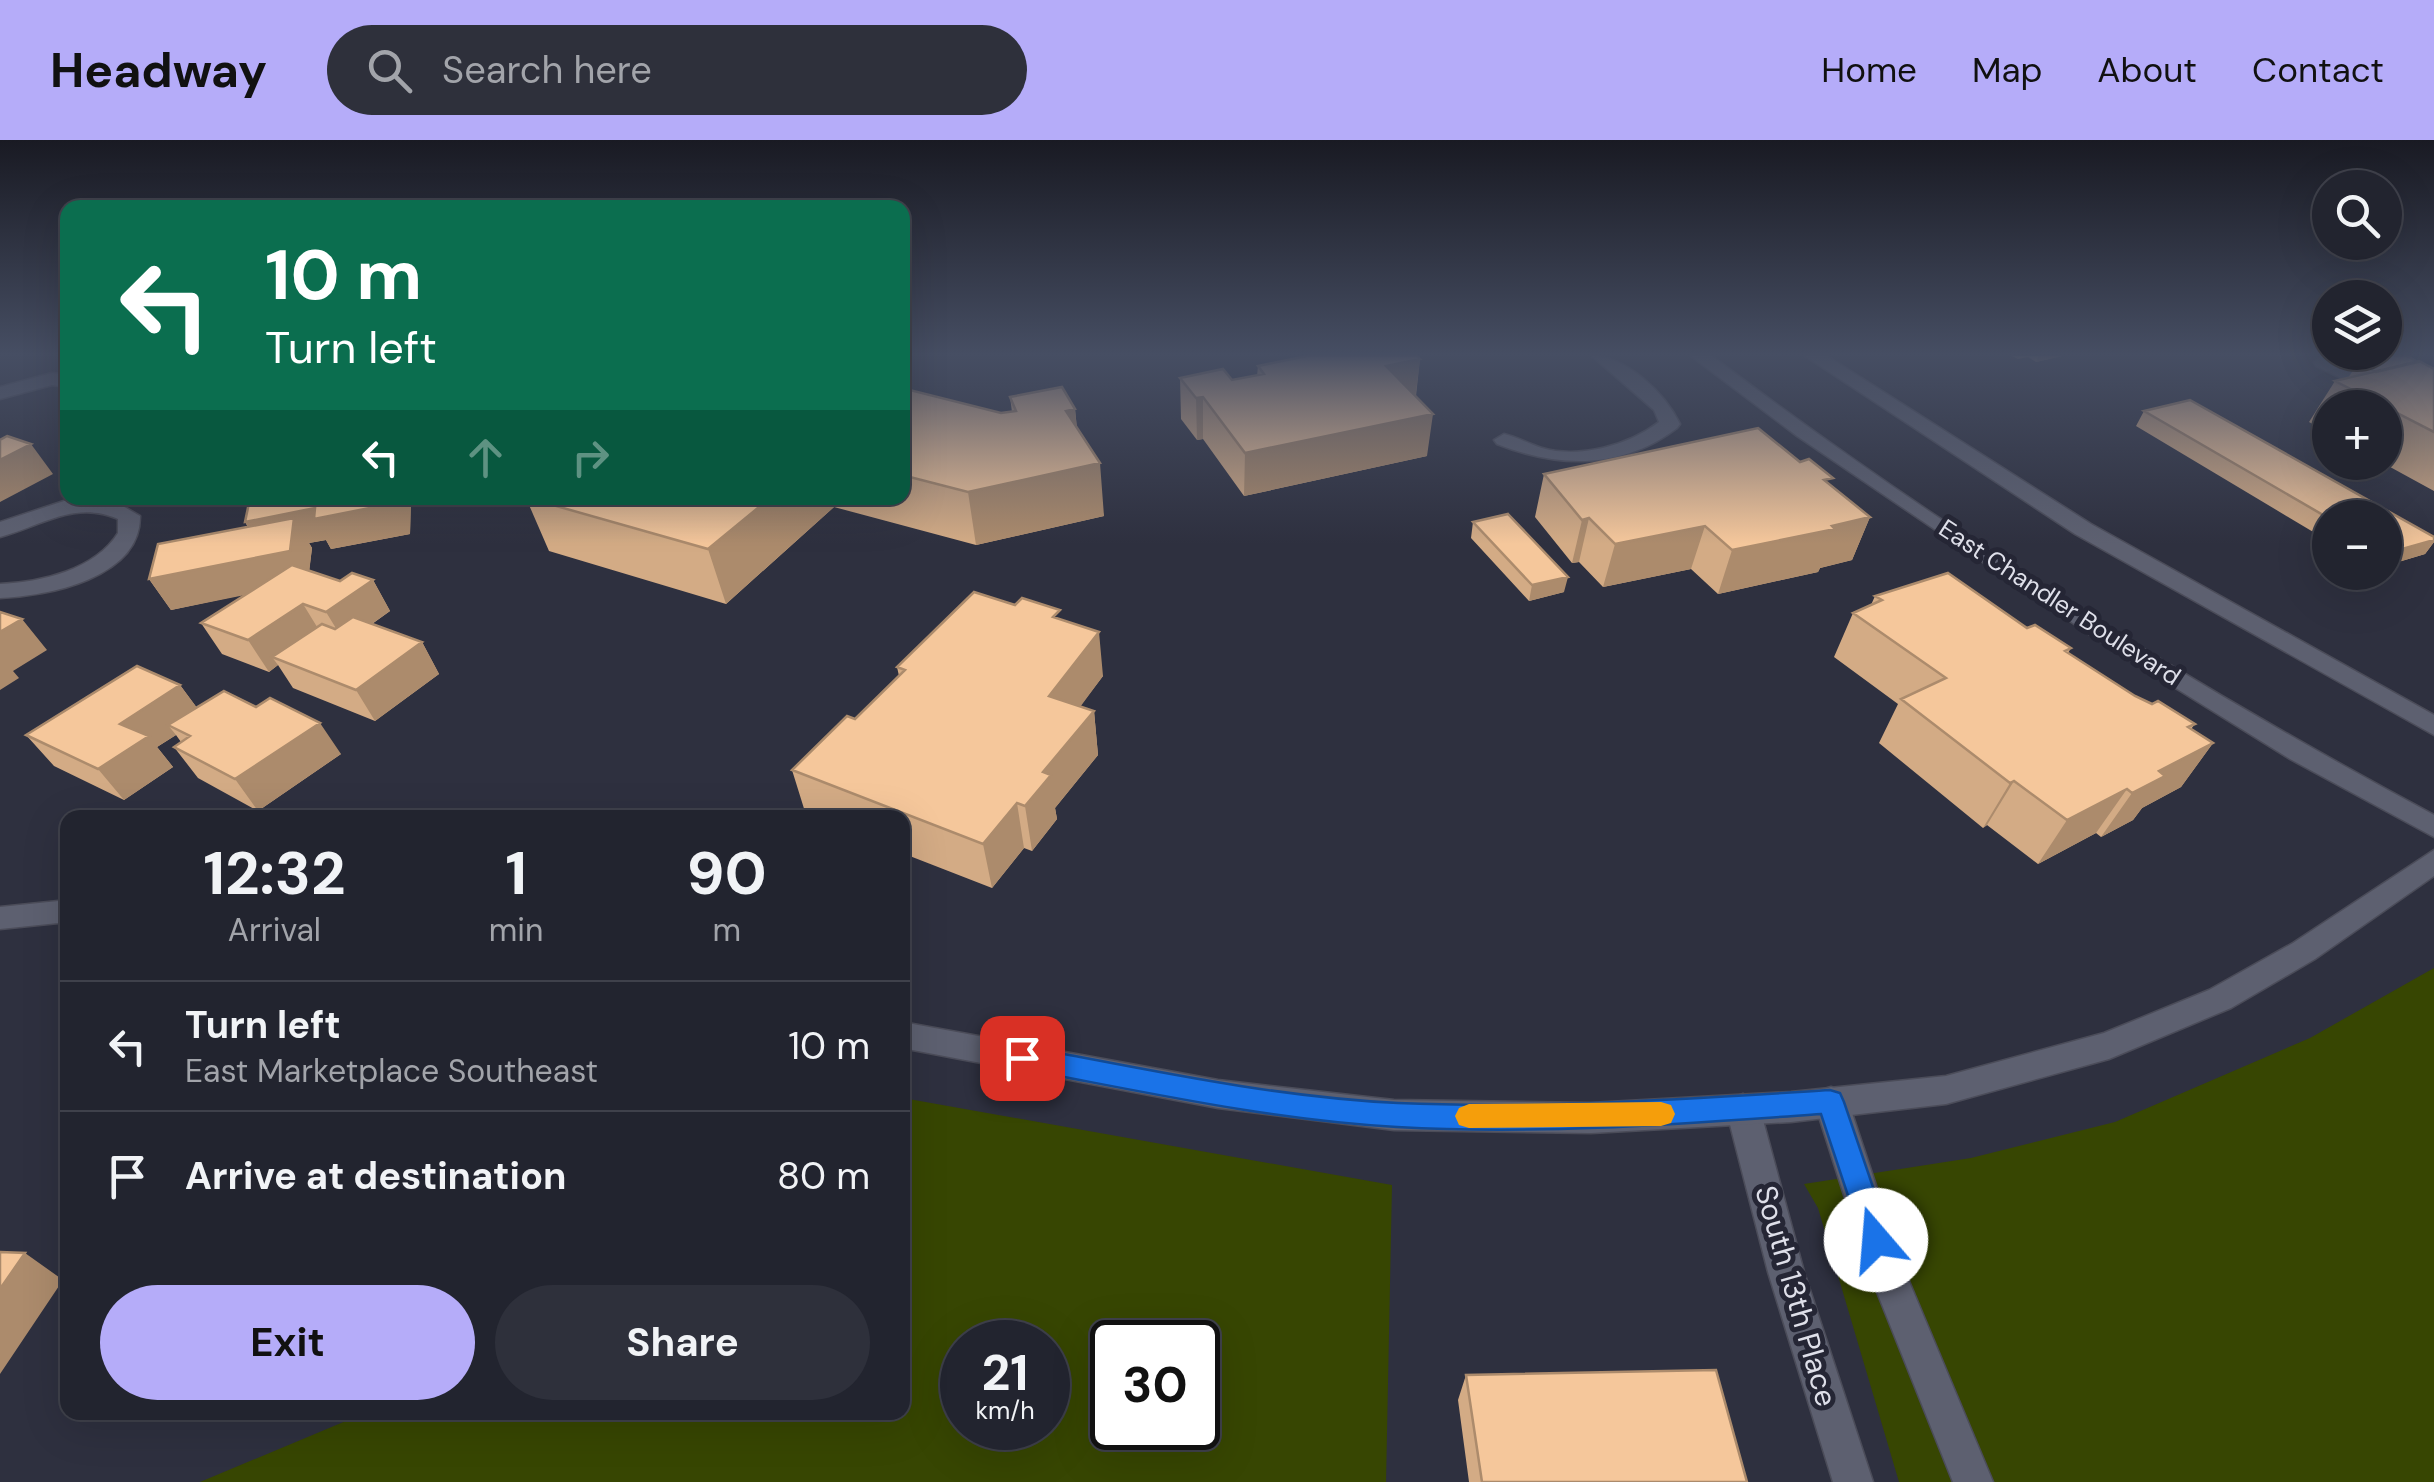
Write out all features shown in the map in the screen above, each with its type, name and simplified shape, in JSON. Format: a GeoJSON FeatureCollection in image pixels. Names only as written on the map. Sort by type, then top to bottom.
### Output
{"type":"FeatureCollection","features":[{"type":"Feature","properties":{"kind":"street"},"geometry":{"type":"LineString","coordinates":[[1504,440],[1546,456],[1572,457],[1656,437],[1670,424],[1667,419]]}},
{"type":"Feature","properties":{"kind":"street","name":"East Chandler Boulevard"},"geometry":{"type":"LineString","coordinates":[[1784,419],[2128,648],[2325,769],[2434,827]]}},
{"type":"Feature","properties":{"kind":"street"},"geometry":{"type":"LineString","coordinates":[[1911,419],[2083,529],[2434,726]]}},
{"type":"Feature","properties":{"kind":"street"},"geometry":{"type":"LineString","coordinates":[[0,530],[45,512],[85,505]]}},
{"type":"Feature","properties":{"kind":"street"},"geometry":{"type":"LineString","coordinates":[[0,591],[64,580],[113,555],[128,540],[132,527],[129,516],[108,505]]}},
{"type":"Feature","properties":{"kind":"street"},"geometry":{"type":"LineString","coordinates":[[910,1036],[1218,1094],[1394,1115],[1591,1118],[1744,1110],[1946,1090],[2109,1046],[2236,990],[2304,951],[2434,861]]}},
{"type":"Feature","properties":{"kind":"street"},"geometry":{"type":"LineString","coordinates":[[0,918],[60,913]]}},
{"type":"Feature","properties":{"kind":"street"},"geometry":{"type":"LineString","coordinates":[[1830,1102],[1886,1267],[1973,1482]]}},
{"type":"Feature","properties":{"kind":"street","name":"South 13th Place"},"geometry":{"type":"LineString","coordinates":[[1744,1110],[1786,1272],[1852,1482]]}},
{"type":"Feature","properties":{"kind":"green space"},"geometry":{"type":"Polygon","coordinates":[[[2434,968],[2434,1482],[1899,1482],[1818,1208],[1804,1184],[1971,1158],[2115,1122],[2310,1038],[2434,968]]]}},
{"type":"Feature","properties":{"kind":"green space"},"geometry":{"type":"Polygon","coordinates":[[[910,1099],[1392,1185],[1386,1482],[200,1482],[348,1420],[910,1420],[910,1099]]]}},
{"type":"Feature","properties":{"kind":"building"},"geometry":{"type":"Polygon","coordinates":[[[910,419],[1071,419],[1100,463],[968,492],[910,477],[910,419]]]}},
{"type":"Feature","properties":{"kind":"building"},"geometry":{"type":"Polygon","coordinates":[[[1219,419],[1411,419],[1245,453],[1219,419]]]}},
{"type":"Feature","properties":{"kind":"building"},"geometry":{"type":"Polygon","coordinates":[[[2157,419],[2223,419],[2312,468],[2312,480],[2332,480],[2368,500],[2312,500],[2312,509],[2157,419]]]}},
{"type":"Feature","properties":{"kind":"building"},"geometry":{"type":"Polygon","coordinates":[[[2408,419],[2434,419],[2434,432],[2408,419]]]}},
{"type":"Feature","properties":{"kind":"building"},"geometry":{"type":"Polygon","coordinates":[[[1758,428],[1800,462],[1809,459],[1833,478],[1824,480],[1870,517],[1832,526],[1835,529],[1732,550],[1705,526],[1615,544],[1589,518],[1582,520],[1544,474],[1758,428]]]}},
{"type":"Feature","properties":{"kind":"building"},"geometry":{"type":"Polygon","coordinates":[[[7,436],[31,444],[0,460],[0,440],[7,436]]]}},
{"type":"Feature","properties":{"kind":"building"},"geometry":{"type":"Polygon","coordinates":[[[249,505],[385,505],[314,519],[315,508],[245,522],[249,505]]]}},
{"type":"Feature","properties":{"kind":"building"},"geometry":{"type":"Polygon","coordinates":[[[553,505],[761,505],[708,549],[553,505]]]}},
{"type":"Feature","properties":{"kind":"building"},"geometry":{"type":"Polygon","coordinates":[[[1508,514],[1568,577],[1532,585],[1473,522],[1508,514]]]}},
{"type":"Feature","properties":{"kind":"building"},"geometry":{"type":"Polygon","coordinates":[[[294,518],[290,551],[149,579],[158,544],[294,518]]]}},
{"type":"Feature","properties":{"kind":"building"},"geometry":{"type":"Polygon","coordinates":[[[2402,519],[2434,537],[2402,549],[2402,519]]]}},
{"type":"Feature","properties":{"kind":"building"},"geometry":{"type":"Polygon","coordinates":[[[292,565],[340,581],[352,573],[373,580],[326,612],[303,604],[248,640],[201,623],[292,565]]]}},
{"type":"Feature","properties":{"kind":"building"},"geometry":{"type":"Polygon","coordinates":[[[1948,573],[2027,628],[2035,625],[2071,648],[2065,651],[2135,696],[2152,704],[2158,701],[2195,724],[2188,727],[2213,743],[2159,771],[2165,776],[2132,793],[2127,789],[2067,820],[2014,781],[2010,783],[1901,699],[1946,678],[1853,613],[1882,600],[1875,596],[1948,573]]]}},
{"type":"Feature","properties":{"kind":"building"},"geometry":{"type":"Polygon","coordinates":[[[974,592],[1015,605],[1022,598],[1060,610],[1053,617],[1099,632],[1049,696],[1094,711],[1043,772],[1051,775],[1025,806],[1017,803],[983,844],[910,816],[910,810],[895,810],[792,770],[847,716],[855,719],[905,670],[897,667],[974,592]]]}},
{"type":"Feature","properties":{"kind":"building"},"geometry":{"type":"Polygon","coordinates":[[[0,612],[22,619],[0,632],[0,612]]]}},
{"type":"Feature","properties":{"kind":"building"},"geometry":{"type":"Polygon","coordinates":[[[353,617],[422,642],[356,690],[272,657],[322,624],[335,629],[353,617]]]}},
{"type":"Feature","properties":{"kind":"building"},"geometry":{"type":"Polygon","coordinates":[[[137,666],[180,685],[120,724],[149,736],[98,769],[26,735],[137,666]]]}},
{"type":"Feature","properties":{"kind":"building"},"geometry":{"type":"Polygon","coordinates":[[[224,691],[256,707],[270,698],[320,723],[235,779],[174,747],[190,736],[168,725],[224,691]]]}},
{"type":"Feature","properties":{"kind":"building"},"geometry":{"type":"Polygon","coordinates":[[[0,1252],[25,1253],[0,1289],[0,1252]]]}},
{"type":"Feature","properties":{"kind":"building"},"geometry":{"type":"Polygon","coordinates":[[[1716,1370],[1747,1482],[1482,1482],[1466,1375],[1716,1370]]]}},
{"type":"Feature","properties":{"kind":"slow traffic"},"geometry":{"type":"LineString","coordinates":[[1469,1116],[1591,1118],[1661,1114]]}},
{"type":"Feature","properties":{"kind":"route"},"geometry":{"type":"LineString","coordinates":[[1022,1058],[1218,1094],[1394,1115],[1591,1118],[1830,1102],[1876,1240]]}}]}
